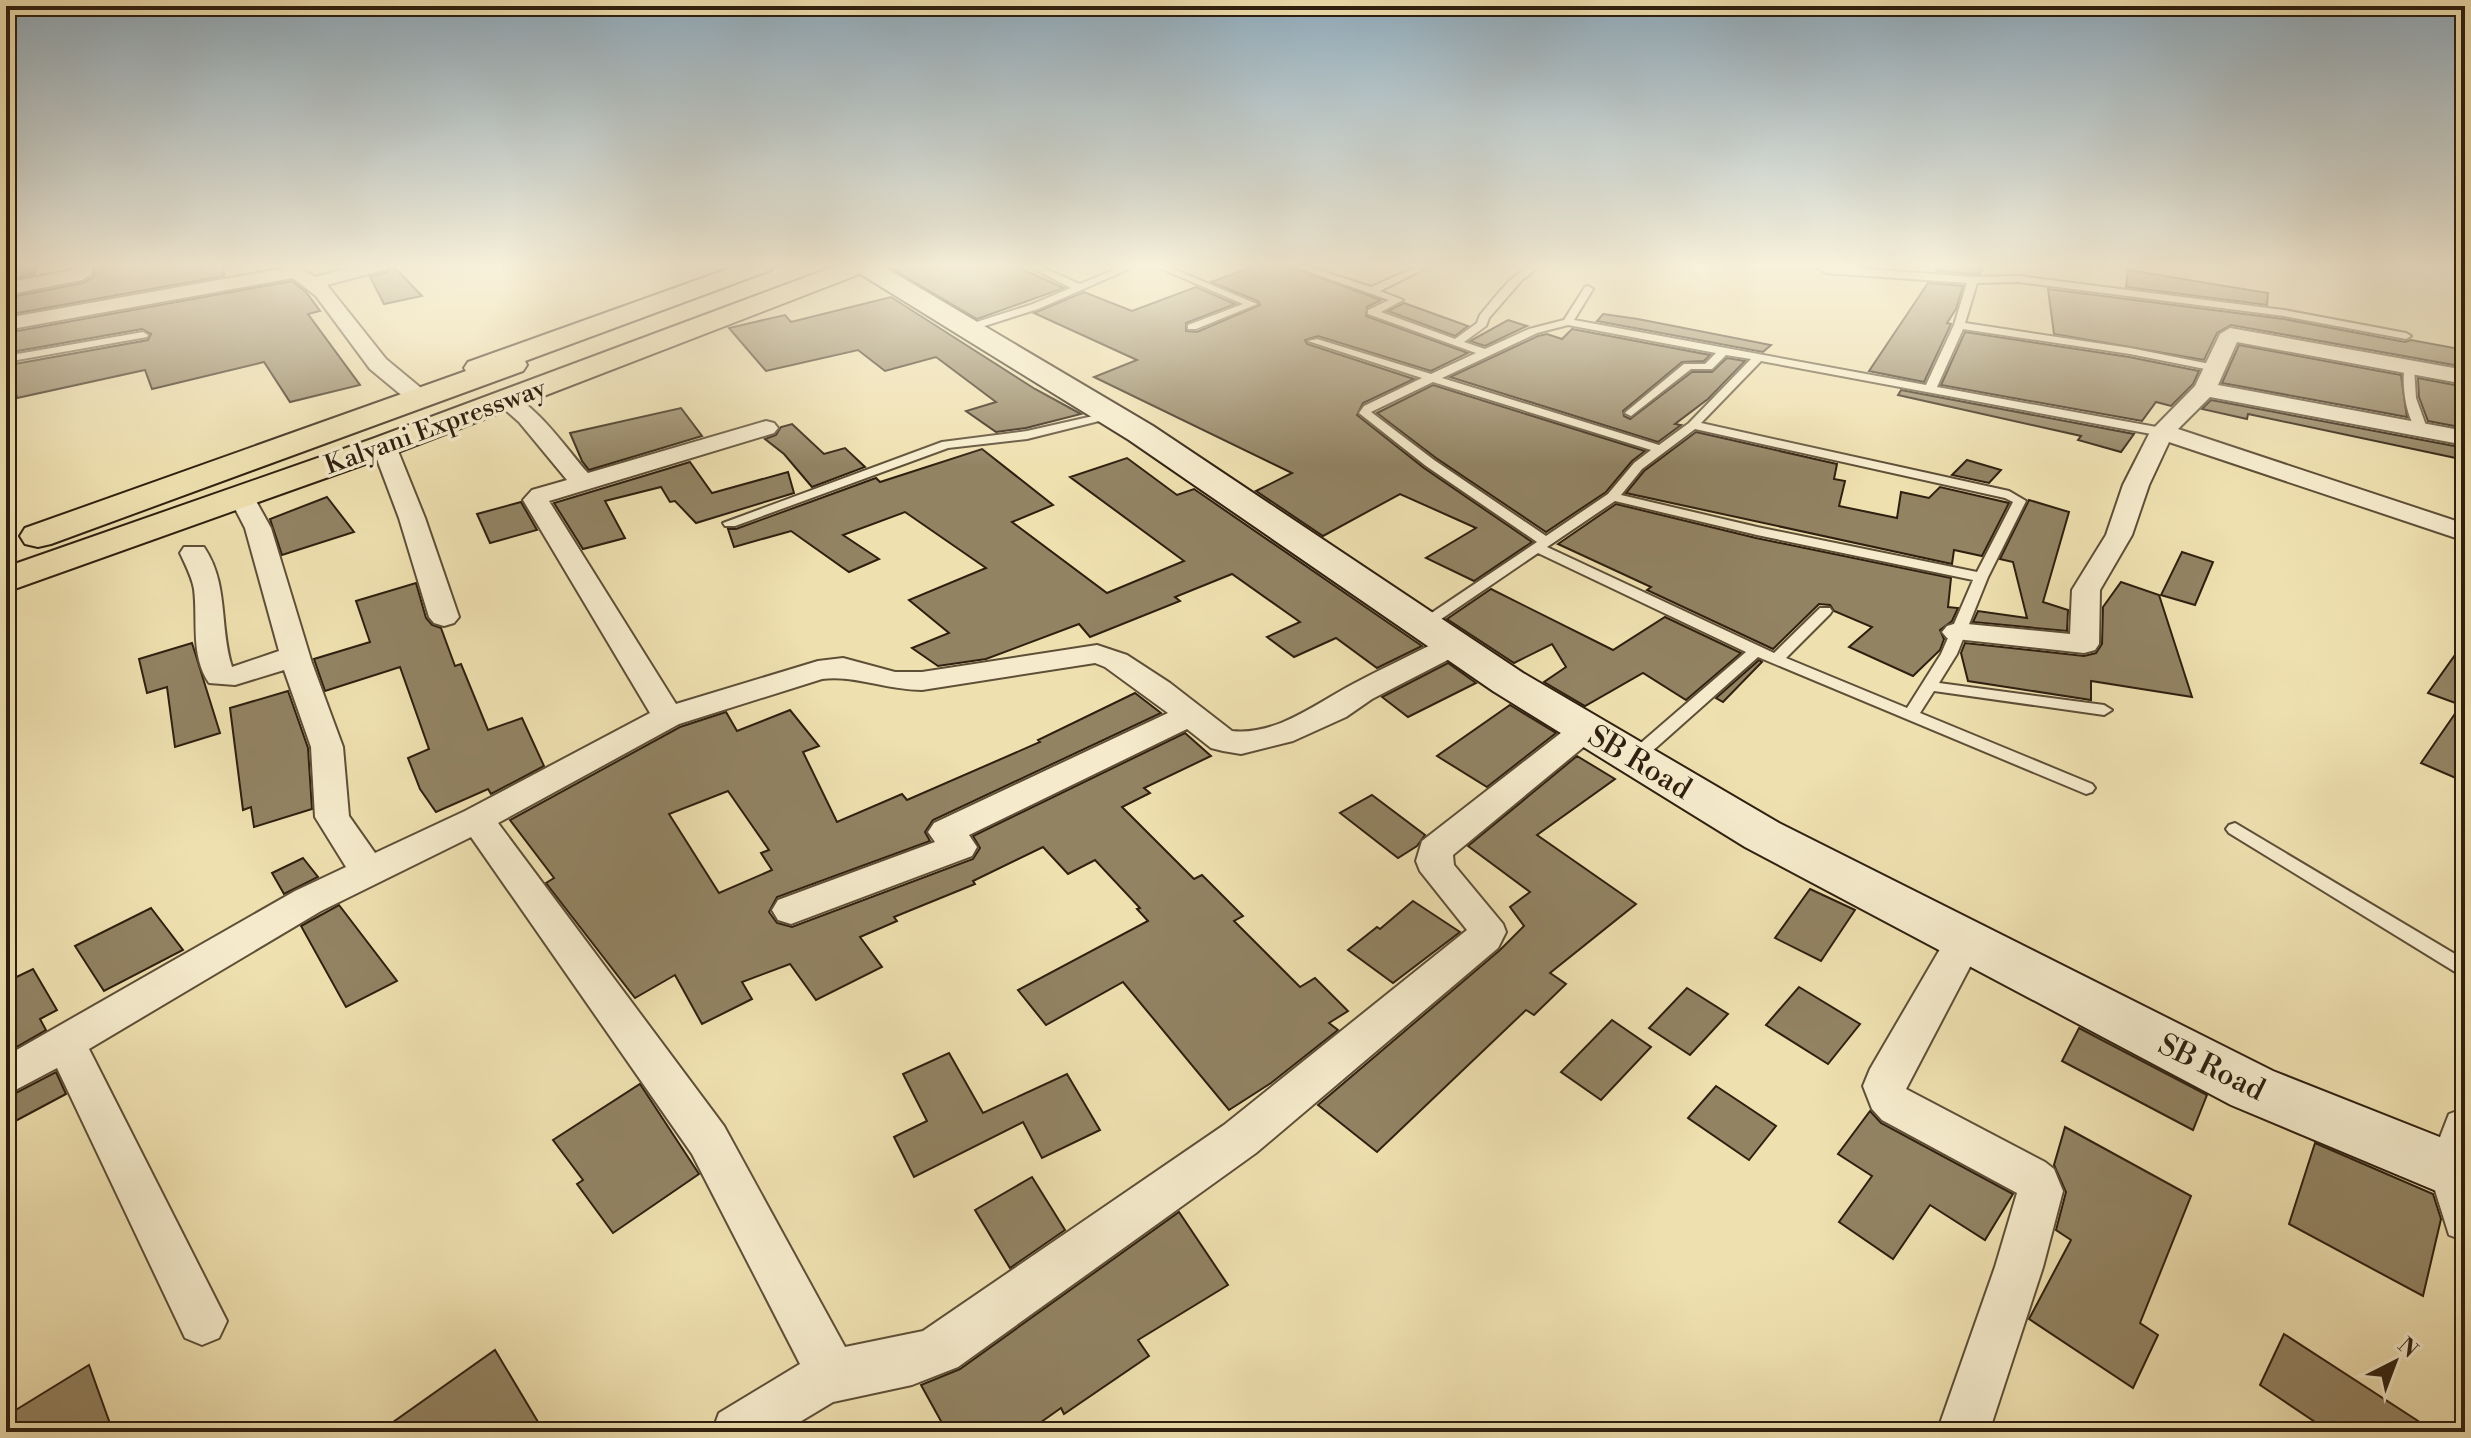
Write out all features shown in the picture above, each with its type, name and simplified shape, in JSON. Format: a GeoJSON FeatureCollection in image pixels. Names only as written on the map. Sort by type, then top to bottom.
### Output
{"type":"FeatureCollection","features":[{"type":"Feature","properties":{"kind":"highway","name":"Kalyani Expressway"},"geometry":{"type":"LineString","coordinates":[[6,537],[579,332]]}},
{"type":"Feature","properties":{"kind":"highway"},"geometry":{"type":"LineString","coordinates":[[6,548],[600,332]]}},
{"type":"Feature","properties":{"kind":"highway"},"geometry":{"type":"LineString","coordinates":[[6,568],[550,372],[650,332]]}},
{"type":"Feature","properties":{"kind":"highway","name":"Kalyani Expressway"},"geometry":{"type":"LineString","coordinates":[[6,580],[384,446],[688,332]]}},
{"type":"Feature","properties":{"kind":"street"},"geometry":{"type":"LineString","coordinates":[[354,332],[378,364],[413,393]]}},
{"type":"Feature","properties":{"kind":"street","name":"SB Road"},"geometry":{"type":"LineString","coordinates":[[975,332],[1111,415],[1438,635],[1762,835],[1964,942],[2252,1088],[2460,1157]]}},
{"type":"Feature","properties":{"kind":"street"},"geometry":{"type":"LineString","coordinates":[[1957,632],[2084,644],[2086,590],[2119,535],[2136,485],[2162,432],[2210,378],[2230,334],[2465,377]]}},
{"type":"Feature","properties":{"kind":"street"},"geometry":{"type":"LineString","coordinates":[[2210,378],[2422,431],[2465,438]]}},
{"type":"Feature","properties":{"kind":"street"},"geometry":{"type":"LineString","coordinates":[[505,400],[527,417],[581,483]]}},
{"type":"Feature","properties":{"kind":"street"},"geometry":{"type":"LineString","coordinates":[[668,717],[536,500],[541,495],[766,428]]}},
{"type":"Feature","properties":{"kind":"street"},"geometry":{"type":"LineString","coordinates":[[2162,432],[2465,533]]}},
{"type":"Feature","properties":{"kind":"street"},"geometry":{"type":"LineString","coordinates":[[384,446],[412,518],[444,617]]}},
{"type":"Feature","properties":{"kind":"street"},"geometry":{"type":"LineString","coordinates":[[242,497],[258,528],[295,656],[327,747],[332,817],[368,872]]}},
{"type":"Feature","properties":{"kind":"street"},"geometry":{"type":"LineString","coordinates":[[194,553],[208,586],[211,647],[220,676],[235,676],[295,656]]}},
{"type":"Feature","properties":{"kind":"street"},"geometry":{"type":"LineString","coordinates":[[6,1077],[308,901],[477,819],[668,717],[818,670],[843,667],[894,681],[922,681],[1097,654],[1116,661],[1159,690],[1223,741],[1241,743],[1282,734],[1335,710],[1438,635]]}},
{"type":"Feature","properties":{"kind":"street"},"geometry":{"type":"LineString","coordinates":[[791,910],[959,847],[946,832],[1188,716]]}},
{"type":"Feature","properties":{"kind":"street"},"geometry":{"type":"LineString","coordinates":[[738,1432],[805,1388],[833,1376],[915,1361],[940,1349],[1240,1139],[1484,938],[1487,932],[1484,924],[1438,871],[1434,861],[1435,850],[1586,729]]}},
{"type":"Feature","properties":{"kind":"street"},"geometry":{"type":"LineString","coordinates":[[477,819],[708,1140],[833,1376]]}},
{"type":"Feature","properties":{"kind":"street"},"geometry":{"type":"LineString","coordinates":[[1963,1432],[2019,1267],[2040,1191],[2038,1183],[2029,1176],[1897,1107],[1888,1100],[1884,1090],[1885,1082],[1964,942]]}},
{"type":"Feature","properties":{"kind":"street"},"geometry":{"type":"LineString","coordinates":[[65,1042],[202,1321]]}},
{"type":"Feature","properties":{"kind":"street"},"geometry":{"type":"LineString","coordinates":[[2460,1157],[2465,1220]]}},
{"type":"Feature","properties":{"kind":"lane"},"geometry":{"type":"LineString","coordinates":[[1428,332],[1485,353]]}},
{"type":"Feature","properties":{"kind":"lane"},"geometry":{"type":"LineString","coordinates":[[1457,342],[1471,332]]}},
{"type":"Feature","properties":{"kind":"lane"},"geometry":{"type":"LineString","coordinates":[[1531,332],[1368,408],[1365,413],[1542,545],[1756,651],[2086,788]]}},
{"type":"Feature","properties":{"kind":"lane"},"geometry":{"type":"LineString","coordinates":[[1620,332],[2162,432]]}},
{"type":"Feature","properties":{"kind":"lane"},"geometry":{"type":"LineString","coordinates":[[1930,389],[1956,332]]}},
{"type":"Feature","properties":{"kind":"lane"},"geometry":{"type":"LineString","coordinates":[[2006,332],[2130,351],[2210,378]]}},
{"type":"Feature","properties":{"kind":"lane"},"geometry":{"type":"LineString","coordinates":[[2385,332],[2406,336]]}},
{"type":"Feature","properties":{"kind":"lane"},"geometry":{"type":"LineString","coordinates":[[6,359],[143,335]]}},
{"type":"Feature","properties":{"kind":"lane"},"geometry":{"type":"LineString","coordinates":[[1313,341],[1660,449]]}},
{"type":"Feature","properties":{"kind":"lane"},"geometry":{"type":"LineString","coordinates":[[1631,413],[1688,366],[1708,367],[1723,352]]}},
{"type":"Feature","properties":{"kind":"lane"},"geometry":{"type":"LineString","coordinates":[[1438,635],[1542,545],[1613,497],[1629,475],[1693,425],[1757,359]]}},
{"type":"Feature","properties":{"kind":"lane"},"geometry":{"type":"LineString","coordinates":[[2409,367],[2410,398],[2422,431]]}},
{"type":"Feature","properties":{"kind":"lane"},"geometry":{"type":"LineString","coordinates":[[730,523],[946,445],[1027,435],[1111,415]]}},
{"type":"Feature","properties":{"kind":"lane"},"geometry":{"type":"LineString","coordinates":[[1693,425],[2016,497],[2019,505],[1981,577],[1949,654],[1911,715]]}},
{"type":"Feature","properties":{"kind":"lane"},"geometry":{"type":"LineString","coordinates":[[1613,497],[1757,531],[1981,577]]}},
{"type":"Feature","properties":{"kind":"lane"},"geometry":{"type":"LineString","coordinates":[[1777,659],[1825,611]]}},
{"type":"Feature","properties":{"kind":"lane"},"geometry":{"type":"LineString","coordinates":[[1634,758],[1756,651]]}},
{"type":"Feature","properties":{"kind":"lane"},"geometry":{"type":"LineString","coordinates":[[1929,686],[2104,710]]}},
{"type":"Feature","properties":{"kind":"lane"},"geometry":{"type":"LineString","coordinates":[[2235,829],[2465,970]]}},
{"type":"Feature","properties":{"kind":"building"},"geometry":{"type":"Polygon","coordinates":[[[11,332],[124,332],[6,353],[6,333],[11,332]]]}},
{"type":"Feature","properties":{"kind":"building"},"geometry":{"type":"Polygon","coordinates":[[[148,332],[321,332],[360,385],[290,402],[264,362],[152,389],[145,370],[17,398],[9,365],[148,340],[151,334],[148,332]]]}},
{"type":"Feature","properties":{"kind":"building"},"geometry":{"type":"Polygon","coordinates":[[[733,332],[946,332],[1035,389],[1081,414],[996,432],[966,411],[996,402],[936,357],[885,371],[858,350],[766,371],[733,332]]]}},
{"type":"Feature","properties":{"kind":"building"},"geometry":{"type":"Polygon","coordinates":[[[1076,332],[1410,332],[1468,353],[1431,371],[1318,336],[1305,340],[1307,344],[1414,379],[1363,403],[1357,415],[1424,468],[1532,542],[1474,581],[1426,558],[1476,528],[1400,494],[1323,536],[1256,491],[1292,473],[1094,377],[1137,360],[1076,332]]]}},
{"type":"Feature","properties":{"kind":"building"},"geometry":{"type":"Polygon","coordinates":[[[1486,332],[1514,332],[1485,346],[1470,341],[1486,332]]]}},
{"type":"Feature","properties":{"kind":"building"},"geometry":{"type":"Polygon","coordinates":[[[1569,332],[1588,332],[1710,355],[1704,361],[1682,362],[1623,411],[1624,416],[1630,419],[1692,372],[1712,372],[1727,358],[1745,361],[1708,399],[1675,424],[1681,425],[1658,442],[1450,377],[1538,336],[1547,334],[1562,339],[1569,332]]]}},
{"type":"Feature","properties":{"kind":"building"},"geometry":{"type":"Polygon","coordinates":[[[1656,332],[1705,332],[1771,345],[1763,352],[1656,332]]]}},
{"type":"Feature","properties":{"kind":"building"},"geometry":{"type":"Polygon","coordinates":[[[1895,332],[1947,332],[1924,382],[1869,371],[1895,332]]]}},
{"type":"Feature","properties":{"kind":"building"},"geometry":{"type":"Polygon","coordinates":[[[1965,332],[2199,371],[2193,384],[2171,406],[2156,402],[2142,421],[1941,385],[1965,332]]]}},
{"type":"Feature","properties":{"kind":"building"},"geometry":{"type":"Polygon","coordinates":[[[2054,332],[2219,332],[2204,360],[2054,332]]]}},
{"type":"Feature","properties":{"kind":"building"},"geometry":{"type":"Polygon","coordinates":[[[2271,332],[2353,332],[2405,342],[2411,340],[2465,350],[2465,367],[2271,332]]]}},
{"type":"Feature","properties":{"kind":"building"},"geometry":{"type":"Polygon","coordinates":[[[2239,345],[2401,375],[2407,417],[2222,383],[2239,345]]]}},
{"type":"Feature","properties":{"kind":"building"},"geometry":{"type":"Polygon","coordinates":[[[2418,378],[2465,387],[2465,428],[2428,421],[2419,397],[2418,378]]]}},
{"type":"Feature","properties":{"kind":"building"},"geometry":{"type":"Polygon","coordinates":[[[1433,385],[1645,451],[1632,461],[1606,492],[1546,532],[1436,458],[1377,413],[1433,385]]]}},
{"type":"Feature","properties":{"kind":"building"},"geometry":{"type":"Polygon","coordinates":[[[1901,390],[2134,434],[2121,452],[2078,440],[2081,436],[1898,395],[1901,390]]]}},
{"type":"Feature","properties":{"kind":"building"},"geometry":{"type":"Polygon","coordinates":[[[2211,400],[2465,448],[2465,460],[2248,414],[2247,419],[2202,409],[2211,400]]]}},
{"type":"Feature","properties":{"kind":"building"},"geometry":{"type":"Polygon","coordinates":[[[681,408],[702,436],[589,470],[570,433],[681,408]]]}},
{"type":"Feature","properties":{"kind":"building"},"geometry":{"type":"Polygon","coordinates":[[[792,424],[824,454],[845,448],[865,467],[812,487],[784,454],[765,439],[776,435],[781,427],[792,424]]]}},
{"type":"Feature","properties":{"kind":"building"},"geometry":{"type":"Polygon","coordinates":[[[1696,432],[1837,464],[1834,479],[1845,481],[1839,506],[1897,518],[1901,492],[1929,498],[1940,487],[2009,503],[1982,556],[1954,550],[1952,564],[1626,493],[1644,471],[1696,432]]]}},
{"type":"Feature","properties":{"kind":"building"},"geometry":{"type":"Polygon","coordinates":[[[982,449],[1053,505],[1012,522],[1107,593],[1184,561],[1070,477],[1127,458],[1177,495],[1194,489],[1422,646],[1377,668],[1336,638],[1294,657],[1267,637],[1300,622],[1232,574],[1175,597],[1180,601],[1090,637],[1079,624],[986,659],[938,666],[912,648],[949,633],[909,600],[986,568],[905,512],[843,535],[879,559],[849,572],[791,531],[734,547],[728,529],[736,529],[876,478],[880,482],[982,449]]]}},
{"type":"Feature","properties":{"kind":"building"},"geometry":{"type":"Polygon","coordinates":[[[1967,460],[2001,470],[1989,483],[1952,475],[1967,460]]]}},
{"type":"Feature","properties":{"kind":"building"},"geometry":{"type":"Polygon","coordinates":[[[690,462],[712,493],[788,472],[794,493],[696,523],[675,501],[670,502],[661,487],[605,501],[625,538],[583,549],[554,503],[690,462]]]}},
{"type":"Feature","properties":{"kind":"building"},"geometry":{"type":"Polygon","coordinates":[[[327,497],[354,532],[282,555],[270,519],[327,497]]]}},
{"type":"Feature","properties":{"kind":"building"},"geometry":{"type":"Polygon","coordinates":[[[2029,500],[2069,512],[2043,602],[2068,610],[2067,631],[1973,622],[1978,611],[2027,618],[2013,562],[2000,559],[2029,500]]]}},
{"type":"Feature","properties":{"kind":"building"},"geometry":{"type":"Polygon","coordinates":[[[521,502],[537,530],[490,543],[477,514],[521,502]]]}},
{"type":"Feature","properties":{"kind":"building"},"geometry":{"type":"Polygon","coordinates":[[[1616,504],[1756,538],[1951,578],[1948,607],[1958,608],[1952,621],[1940,630],[1944,639],[1940,650],[1913,676],[1849,647],[1872,627],[1834,611],[1830,605],[1819,604],[1773,649],[1558,544],[1616,504]]]}},
{"type":"Feature","properties":{"kind":"building"},"geometry":{"type":"Polygon","coordinates":[[[2182,552],[2213,562],[2195,605],[2161,595],[2182,552]]]}},
{"type":"Feature","properties":{"kind":"building"},"geometry":{"type":"Polygon","coordinates":[[[2121,582],[2159,595],[2192,697],[2091,681],[2091,700],[1968,681],[1961,653],[1965,643],[2084,656],[2096,653],[2102,644],[2103,607],[2121,582]]]}},
{"type":"Feature","properties":{"kind":"building"},"geometry":{"type":"Polygon","coordinates":[[[416,583],[426,618],[432,625],[441,628],[455,666],[461,664],[488,730],[522,718],[544,766],[491,794],[488,789],[436,812],[420,789],[408,758],[429,749],[400,667],[325,691],[314,659],[370,642],[356,601],[416,583]]]}},
{"type":"Feature","properties":{"kind":"building"},"geometry":{"type":"Polygon","coordinates":[[[1491,589],[1613,650],[1665,617],[1741,653],[1686,700],[1643,673],[1585,706],[1544,682],[1566,667],[1552,644],[1514,663],[1447,619],[1491,589]]]}},
{"type":"Feature","properties":{"kind":"building"},"geometry":{"type":"Polygon","coordinates":[[[2465,641],[2465,782],[2421,763],[2461,705],[2428,693],[2465,641]]]}},
{"type":"Feature","properties":{"kind":"building"},"geometry":{"type":"Polygon","coordinates":[[[192,643],[220,733],[175,747],[167,687],[147,693],[139,659],[192,643]]]}},
{"type":"Feature","properties":{"kind":"building"},"geometry":{"type":"Polygon","coordinates":[[[1759,660],[1762,662],[1723,702],[1716,698],[1759,660]]]}},
{"type":"Feature","properties":{"kind":"building"},"geometry":{"type":"Polygon","coordinates":[[[1448,663],[1476,683],[1408,717],[1382,697],[1448,663]]]}},
{"type":"Feature","properties":{"kind":"building"},"geometry":{"type":"Polygon","coordinates":[[[288,691],[308,748],[312,809],[254,827],[251,807],[243,810],[230,708],[288,691]]]}},
{"type":"Feature","properties":{"kind":"building"},"geometry":{"type":"Polygon","coordinates":[[[1135,693],[1161,713],[933,820],[925,832],[930,841],[777,897],[769,912],[777,923],[792,927],[973,859],[980,848],[973,836],[1185,733],[1211,756],[1144,788],[1150,793],[1122,807],[1194,879],[1202,875],[1243,916],[1234,921],[1300,987],[1315,978],[1348,1011],[1329,1023],[1338,1030],[1271,1083],[1229,1110],[1123,982],[1046,1025],[1018,990],[1148,921],[1137,909],[1140,908],[1095,860],[1068,874],[1043,847],[973,881],[975,884],[894,917],[897,921],[860,937],[882,967],[816,1000],[790,964],[742,982],[752,999],[702,1024],[675,975],[635,998],[546,883],[554,878],[510,820],[680,727],[726,712],[737,731],[790,710],[819,746],[803,752],[837,822],[902,794],[907,800],[1040,742],[1038,740],[1135,693]],[[728,791],[669,814],[719,893],[772,870],[761,853],[769,850],[728,791]]]}},
{"type":"Feature","properties":{"kind":"building"},"geometry":{"type":"Polygon","coordinates":[[[1510,705],[1556,733],[1487,787],[1437,756],[1510,705]]]}},
{"type":"Feature","properties":{"kind":"building"},"geometry":{"type":"Polygon","coordinates":[[[1577,756],[1615,779],[1537,835],[1636,904],[1550,973],[1566,984],[1534,1015],[1526,1010],[1377,1152],[1318,1105],[1524,926],[1510,907],[1530,892],[1468,846],[1577,756]]]}},
{"type":"Feature","properties":{"kind":"building"},"geometry":{"type":"Polygon","coordinates":[[[1372,795],[1425,835],[1417,846],[1398,858],[1340,813],[1372,795]]]}},
{"type":"Feature","properties":{"kind":"building"},"geometry":{"type":"Polygon","coordinates":[[[303,858],[318,877],[284,894],[272,873],[303,858]]]}},
{"type":"Feature","properties":{"kind":"building"},"geometry":{"type":"Polygon","coordinates":[[[1810,889],[1855,910],[1821,961],[1775,938],[1810,889]]]}},
{"type":"Feature","properties":{"kind":"building"},"geometry":{"type":"Polygon","coordinates":[[[1413,901],[1460,932],[1393,983],[1348,950],[1377,927],[1380,929],[1413,901]]]}},
{"type":"Feature","properties":{"kind":"building"},"geometry":{"type":"Polygon","coordinates":[[[339,905],[397,981],[346,1007],[301,926],[339,905]]]}},
{"type":"Feature","properties":{"kind":"building"},"geometry":{"type":"Polygon","coordinates":[[[151,908],[183,950],[104,991],[75,946],[151,908]]]}},
{"type":"Feature","properties":{"kind":"building"},"geometry":{"type":"Polygon","coordinates":[[[33,969],[57,1010],[40,1019],[46,1030],[6,1053],[6,982],[33,969]]]}},
{"type":"Feature","properties":{"kind":"building"},"geometry":{"type":"Polygon","coordinates":[[[1799,987],[1860,1024],[1828,1064],[1766,1025],[1799,987]]]}},
{"type":"Feature","properties":{"kind":"building"},"geometry":{"type":"Polygon","coordinates":[[[1687,988],[1728,1014],[1690,1055],[1649,1028],[1687,988]]]}},
{"type":"Feature","properties":{"kind":"building"},"geometry":{"type":"Polygon","coordinates":[[[1612,1020],[1651,1047],[1601,1100],[1561,1072],[1612,1020]]]}},
{"type":"Feature","properties":{"kind":"building"},"geometry":{"type":"Polygon","coordinates":[[[2079,1028],[2207,1095],[2193,1130],[2062,1061],[2079,1028]]]}},
{"type":"Feature","properties":{"kind":"building"},"geometry":{"type":"Polygon","coordinates":[[[949,1053],[983,1113],[1067,1074],[1100,1130],[1042,1158],[1023,1122],[914,1177],[894,1137],[927,1121],[903,1074],[949,1053]]]}},
{"type":"Feature","properties":{"kind":"building"},"geometry":{"type":"Polygon","coordinates":[[[56,1072],[66,1094],[6,1126],[6,1098],[56,1072]]]}},
{"type":"Feature","properties":{"kind":"building"},"geometry":{"type":"Polygon","coordinates":[[[640,1084],[699,1174],[613,1233],[577,1184],[583,1180],[553,1140],[640,1084]]]}},
{"type":"Feature","properties":{"kind":"building"},"geometry":{"type":"Polygon","coordinates":[[[1716,1086],[1776,1126],[1749,1160],[1688,1118],[1716,1086]]]}},
{"type":"Feature","properties":{"kind":"building"},"geometry":{"type":"Polygon","coordinates":[[[1870,1111],[1881,1123],[2013,1194],[1985,1240],[1930,1205],[1893,1259],[1839,1222],[1872,1176],[1838,1154],[1870,1111]]]}},
{"type":"Feature","properties":{"kind":"building"},"geometry":{"type":"Polygon","coordinates":[[[2065,1127],[2191,1196],[2140,1323],[2158,1335],[2133,1388],[2029,1319],[2071,1240],[2056,1230],[2066,1192],[2054,1165],[2065,1127]]]}},
{"type":"Feature","properties":{"kind":"building"},"geometry":{"type":"Polygon","coordinates":[[[2315,1143],[2433,1194],[2441,1219],[2423,1296],[2289,1224],[2315,1143]]]}},
{"type":"Feature","properties":{"kind":"building"},"geometry":{"type":"Polygon","coordinates":[[[1032,1177],[1065,1230],[1010,1268],[975,1210],[1032,1177]]]}},
{"type":"Feature","properties":{"kind":"building"},"geometry":{"type":"Polygon","coordinates":[[[1179,1212],[1228,1285],[1138,1340],[1149,1356],[1064,1414],[1061,1408],[1027,1432],[947,1432],[921,1385],[960,1369],[1179,1212]]]}},
{"type":"Feature","properties":{"kind":"building"},"geometry":{"type":"Polygon","coordinates":[[[2284,1334],[2435,1432],[2330,1432],[2260,1385],[2284,1334]]]}},
{"type":"Feature","properties":{"kind":"building"},"geometry":{"type":"Polygon","coordinates":[[[495,1350],[544,1432],[379,1432],[495,1350]]]}},
{"type":"Feature","properties":{"kind":"building"},"geometry":{"type":"Polygon","coordinates":[[[89,1365],[113,1432],[6,1432],[6,1416],[89,1365]]]}}]}
